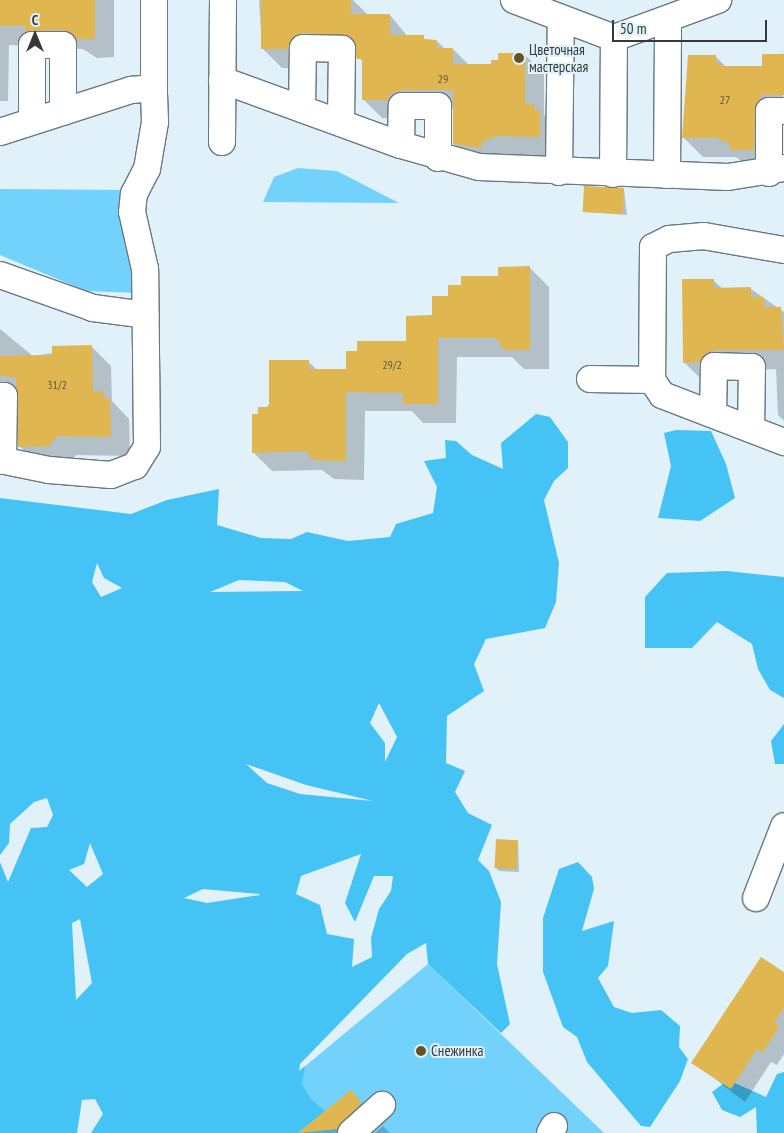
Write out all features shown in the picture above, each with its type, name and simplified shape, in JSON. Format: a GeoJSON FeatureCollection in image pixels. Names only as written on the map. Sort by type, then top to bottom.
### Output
{"type":"FeatureCollection","features":[{"type":"Feature","properties":{"kind":"lane"},"geometry":{"type":"LineString","coordinates":[[0,396],[4,396],[1,460],[49,470],[111,475],[135,466],[147,447],[145,270],[132,212],[134,194],[147,168],[155,122],[154,0]]}},
{"type":"Feature","properties":{"kind":"lane"},"geometry":{"type":"LineString","coordinates":[[222,142],[223,0]]}},
{"type":"Feature","properties":{"kind":"lane"},"geometry":{"type":"LineString","coordinates":[[514,0],[614,38],[718,0]]}},
{"type":"Feature","properties":{"kind":"lane"},"geometry":{"type":"LineString","coordinates":[[559,172],[561,19]]}},
{"type":"Feature","properties":{"kind":"lane"},"geometry":{"type":"LineString","coordinates":[[667,175],[668,19]]}},
{"type":"Feature","properties":{"kind":"lane"},"geometry":{"type":"LineString","coordinates":[[613,174],[614,38]]}},
{"type":"Feature","properties":{"kind":"lane"},"geometry":{"type":"LineString","coordinates":[[32,121],[32,46],[63,46],[63,112]]}},
{"type":"Feature","properties":{"kind":"lane"},"geometry":{"type":"LineString","coordinates":[[302,109],[303,48],[342,49],[341,123]]}},
{"type":"Feature","properties":{"kind":"lane"},"geometry":{"type":"LineString","coordinates":[[222,80],[438,158],[479,167],[559,172],[728,178],[776,171],[769,111],[784,111]]}},
{"type":"Feature","properties":{"kind":"lane"},"geometry":{"type":"LineString","coordinates":[[0,132],[131,90],[154,88]]}},
{"type":"Feature","properties":{"kind":"lane"},"geometry":{"type":"LineString","coordinates":[[401,145],[402,106],[438,106],[438,158]]}},
{"type":"Feature","properties":{"kind":"lane"},"geometry":{"type":"LineString","coordinates":[[784,250],[704,236],[669,239],[653,247],[652,380],[662,395],[784,442]]}},
{"type":"Feature","properties":{"kind":"lane"},"geometry":{"type":"LineString","coordinates":[[0,275],[93,308],[146,315]]}},
{"type":"Feature","properties":{"kind":"lane"},"geometry":{"type":"LineString","coordinates":[[713,414],[714,366],[752,367],[750,429]]}},
{"type":"Feature","properties":{"kind":"lane"},"geometry":{"type":"LineString","coordinates":[[590,379],[652,380]]}},
{"type":"Feature","properties":{"kind":"lane"},"geometry":{"type":"LineString","coordinates":[[756,898],[784,826]]}},
{"type":"Feature","properties":{"kind":"lane"},"geometry":{"type":"LineString","coordinates":[[352,1133],[382,1105]]}},
{"type":"Feature","properties":{"kind":"shaded area"},"geometry":{"type":"Polygon","coordinates":[[[298,168],[337,171],[399,203],[263,202],[274,177],[298,168]]]}},
{"type":"Feature","properties":{"kind":"shaded area"},"geometry":{"type":"Polygon","coordinates":[[[0,189],[127,190],[137,293],[86,291],[0,255],[0,189]]]}},
{"type":"Feature","properties":{"kind":"shaded area"},"geometry":{"type":"Polygon","coordinates":[[[536,414],[550,417],[568,442],[568,468],[554,481],[544,500],[559,563],[556,602],[545,628],[486,639],[474,664],[484,691],[447,716],[446,763],[465,771],[455,792],[468,813],[492,825],[478,860],[489,871],[501,902],[497,964],[510,1024],[501,1033],[428,964],[426,943],[407,954],[300,1064],[299,1071],[305,1066],[302,1084],[311,1099],[325,1111],[298,1133],[91,1133],[103,1114],[95,1099],[82,1100],[77,1133],[0,1133],[0,862],[8,882],[31,828],[47,827],[53,815],[47,798],[34,802],[10,824],[9,843],[0,855],[0,498],[131,514],[167,500],[219,489],[217,525],[261,538],[291,539],[307,532],[348,541],[390,537],[396,524],[433,513],[437,487],[424,461],[446,458],[445,440],[456,441],[472,455],[503,469],[501,443],[536,414]],[[97,563],[92,582],[101,597],[122,588],[104,578],[97,563]],[[239,580],[210,592],[303,591],[285,582],[239,580]],[[379,703],[370,723],[385,743],[385,762],[397,737],[379,703]],[[246,764],[267,783],[300,794],[373,801],[306,785],[246,764]],[[90,843],[84,864],[69,870],[87,887],[103,874],[90,843]],[[361,854],[301,876],[296,894],[320,905],[327,934],[354,939],[352,967],[372,957],[371,938],[379,909],[391,891],[393,876],[374,876],[355,922],[345,903],[361,854]],[[203,889],[184,898],[207,903],[260,895],[203,889]],[[80,919],[72,923],[76,1000],[92,983],[80,919]]]}},
{"type":"Feature","properties":{"kind":"shaded area"},"geometry":{"type":"Polygon","coordinates":[[[676,430],[711,431],[726,464],[735,498],[700,521],[658,518],[671,466],[664,433],[676,430]]]}},
{"type":"Feature","properties":{"kind":"shaded area"},"geometry":{"type":"Polygon","coordinates":[[[727,571],[784,577],[784,698],[770,690],[758,669],[752,644],[717,622],[692,648],[645,648],[645,597],[667,573],[727,571]]]}},
{"type":"Feature","properties":{"kind":"shaded area"},"geometry":{"type":"Polygon","coordinates":[[[784,724],[784,764],[775,764],[771,741],[784,724]]]}},
{"type":"Feature","properties":{"kind":"shaded area"},"geometry":{"type":"Polygon","coordinates":[[[578,862],[592,877],[594,889],[582,931],[614,921],[608,966],[598,978],[614,1007],[632,1013],[661,1010],[680,1026],[679,1047],[688,1059],[680,1081],[650,1127],[641,1126],[587,1062],[577,1037],[563,1027],[543,972],[543,918],[559,869],[578,862]]]}},
{"type":"Feature","properties":{"kind":"shaded area","name":"Снежинка"},"geometry":{"type":"Polygon","coordinates":[[[428,964],[604,1133],[225,1133],[428,964]]]}},
{"type":"Feature","properties":{"kind":"shaded area"},"geometry":{"type":"Polygon","coordinates":[[[784,1072],[784,1133],[757,1133],[756,1107],[740,1117],[722,1110],[712,1092],[728,1080],[766,1097],[777,1074],[784,1072]]]}},
{"type":"Feature","properties":{"kind":"building"},"geometry":{"type":"Polygon","coordinates":[[[0,0],[95,0],[95,39],[76,39],[63,30],[25,31],[25,26],[0,26],[0,0]]]}},
{"type":"Feature","properties":{"kind":"building"},"geometry":{"type":"Polygon","coordinates":[[[261,0],[351,0],[351,14],[390,14],[390,35],[424,35],[424,39],[437,40],[437,48],[453,48],[453,64],[491,64],[491,60],[498,60],[498,53],[525,53],[525,104],[534,104],[534,110],[540,110],[540,137],[497,136],[482,142],[482,148],[453,144],[453,90],[405,90],[389,94],[389,100],[362,100],[362,59],[357,59],[350,36],[303,33],[290,40],[288,49],[261,49],[261,0]]]}},
{"type":"Feature","properties":{"kind":"building"},"geometry":{"type":"Polygon","coordinates":[[[762,54],[784,54],[784,95],[762,95],[756,104],[754,150],[730,150],[730,144],[716,138],[682,138],[688,55],[716,55],[716,62],[723,66],[762,66],[762,54]]]}},
{"type":"Feature","properties":{"kind":"building"},"geometry":{"type":"Polygon","coordinates":[[[584,186],[624,188],[623,214],[583,212],[584,186]]]}},
{"type":"Feature","properties":{"kind":"building"},"geometry":{"type":"Polygon","coordinates":[[[530,266],[530,350],[504,350],[496,338],[438,338],[438,404],[403,404],[403,393],[346,392],[346,461],[313,460],[306,451],[252,453],[252,414],[258,414],[258,407],[269,407],[269,360],[309,360],[309,369],[346,369],[346,351],[357,351],[357,341],[406,341],[406,316],[432,315],[432,296],[448,296],[448,285],[461,285],[461,276],[498,276],[498,267],[530,266]]]}},
{"type":"Feature","properties":{"kind":"building"},"geometry":{"type":"Polygon","coordinates":[[[682,279],[714,279],[714,288],[751,287],[751,297],[764,297],[764,307],[781,307],[784,350],[717,350],[706,353],[700,362],[683,363],[682,279]]]}},
{"type":"Feature","properties":{"kind":"building"},"geometry":{"type":"Polygon","coordinates":[[[92,345],[93,392],[104,391],[104,398],[110,398],[111,437],[57,436],[50,446],[18,447],[16,378],[0,375],[0,356],[52,355],[52,346],[92,345]]]}},
{"type":"Feature","properties":{"kind":"building"},"geometry":{"type":"Polygon","coordinates":[[[496,839],[518,840],[516,869],[494,868],[496,839]]]}},
{"type":"Feature","properties":{"kind":"building"},"geometry":{"type":"Polygon","coordinates":[[[761,957],[784,972],[784,1008],[774,1023],[780,1026],[762,1053],[757,1049],[731,1089],[691,1063],[761,957]]]}},
{"type":"Feature","properties":{"kind":"building"},"geometry":{"type":"Polygon","coordinates":[[[351,1090],[362,1103],[337,1129],[298,1133],[351,1090]]]}},
{"type":"Feature","properties":{"kind":"place","name":"Цветочная мастерская"},"geometry":{"type":"Point","coordinates":[519,58]}},
{"type":"Feature","properties":{"kind":"place","name":"Снежинка"},"geometry":{"type":"Point","coordinates":[421,1051]}}]}
